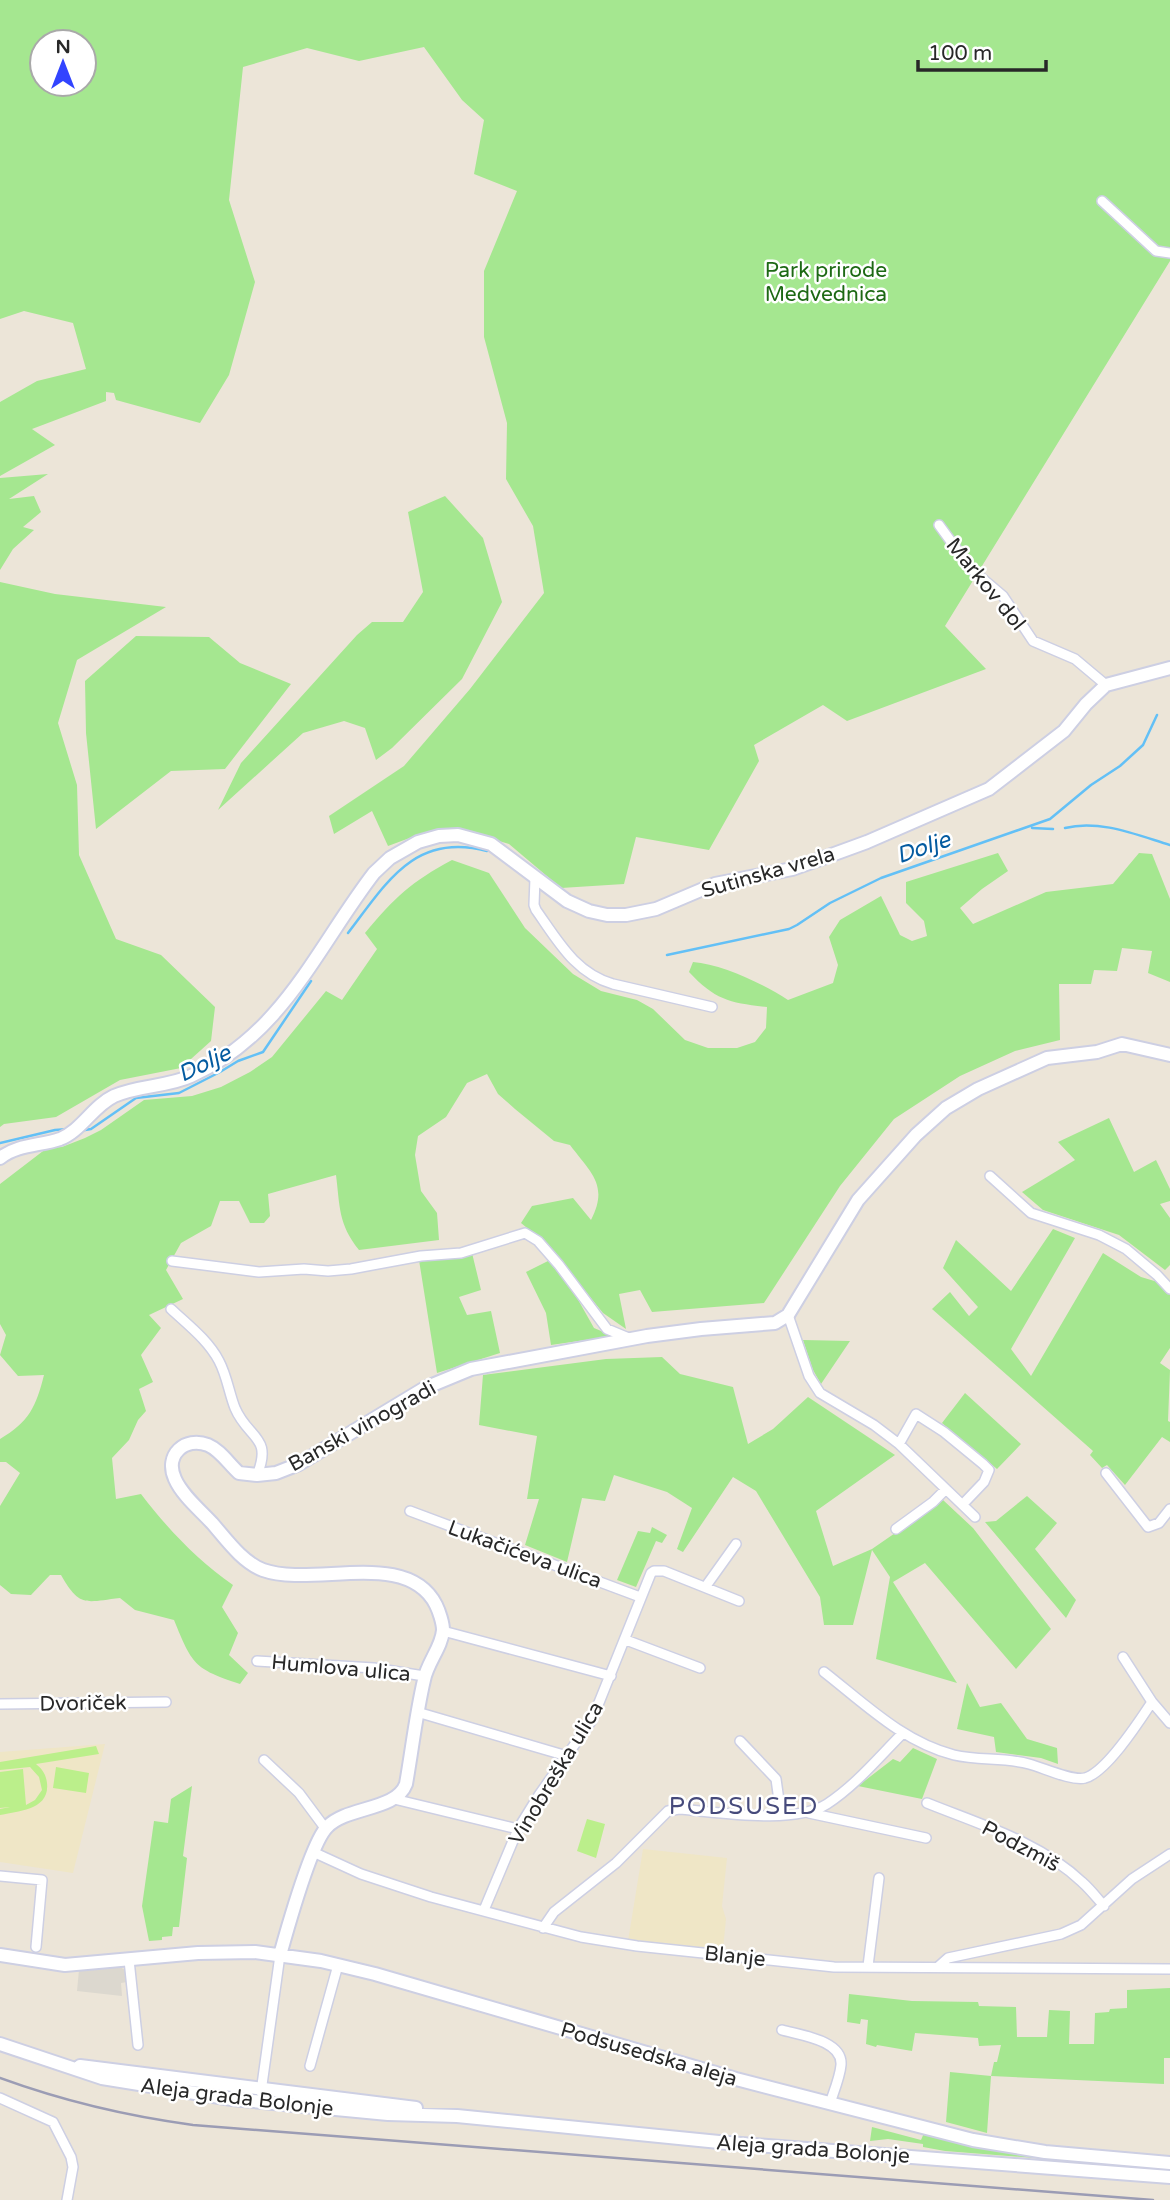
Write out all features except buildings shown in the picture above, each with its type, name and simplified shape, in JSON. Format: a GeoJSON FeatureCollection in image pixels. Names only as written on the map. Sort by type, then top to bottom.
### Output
{"type":"FeatureCollection","features":[{"type":"Feature","properties":{"kind":"street"},"geometry":{"type":"LineString","coordinates":[[1102,201],[1156,251],[1170,253]]}},
{"type":"Feature","properties":{"kind":"street","name":"Markov dol"},"geometry":{"type":"LineString","coordinates":[[939,525],[971,569],[1003,596],[1033,641],[1075,659],[1106,685]]}},
{"type":"Feature","properties":{"kind":"street"},"geometry":{"type":"LineString","coordinates":[[1106,685],[1170,668]]}},
{"type":"Feature","properties":{"kind":"street","name":"Sutinska vrela"},"geometry":{"type":"LineString","coordinates":[[0,1158],[20,1147],[67,1135],[99,1105],[116,1096],[140,1087],[190,1077],[231,1052],[286,1002],[374,873],[407,848],[439,836],[468,836],[491,844],[567,901],[589,911],[626,915],[656,909],[727,880],[780,872],[806,864],[867,842],[989,789],[1064,731],[1106,685]]}},
{"type":"Feature","properties":{"kind":"street"},"geometry":{"type":"LineString","coordinates":[[536,878],[534,905],[565,952],[584,971],[606,982],[712,1007]]}},
{"type":"Feature","properties":{"kind":"street"},"geometry":{"type":"LineString","coordinates":[[975,1517],[900,1444],[820,1393],[809,1376],[788,1315],[858,1200],[916,1135],[946,1108],[978,1089],[1047,1058],[1097,1052],[1122,1044],[1170,1055]]}},
{"type":"Feature","properties":{"kind":"street"},"geometry":{"type":"LineString","coordinates":[[990,1176],[1031,1213],[1099,1235],[1126,1250],[1170,1289]]}},
{"type":"Feature","properties":{"kind":"street"},"geometry":{"type":"LineString","coordinates":[[172,1261],[259,1272],[340,1270],[421,1256],[461,1253],[524,1233],[538,1241],[552,1257],[607,1329],[631,1339]]}},
{"type":"Feature","properties":{"kind":"street"},"geometry":{"type":"LineString","coordinates":[[171,1310],[201,1336],[219,1360],[236,1410],[264,1448],[257,1475],[239,1473],[217,1450],[199,1442],[187,1443],[176,1449],[172,1458],[175,1479],[188,1496],[240,1554],[261,1569],[286,1575],[383,1573],[403,1576],[431,1595],[438,1609],[443,1631],[424,1676],[407,1784],[403,1793],[394,1799],[338,1818],[325,1828],[313,1853],[280,1955],[260,2102]]}},
{"type":"Feature","properties":{"kind":"street","name":"Banski vinogradi"},"geometry":{"type":"LineString","coordinates":[[257,1475],[276,1473],[299,1464],[425,1388],[471,1369],[631,1339],[701,1329],[775,1323],[788,1315]]}},
{"type":"Feature","properties":{"kind":"street"},"geometry":{"type":"LineString","coordinates":[[900,1444],[916,1414],[984,1464],[989,1470],[984,1482],[963,1504]]}},
{"type":"Feature","properties":{"kind":"street"},"geometry":{"type":"LineString","coordinates":[[1106,1473],[1147,1527],[1159,1523],[1170,1509]]}},
{"type":"Feature","properties":{"kind":"street"},"geometry":{"type":"LineString","coordinates":[[896,1529],[946,1489]]}},
{"type":"Feature","properties":{"kind":"street","name":"Lukačićeva ulica"},"geometry":{"type":"LineString","coordinates":[[410,1511],[640,1597]]}},
{"type":"Feature","properties":{"kind":"street"},"geometry":{"type":"LineString","coordinates":[[706,1586],[736,1544]]}},
{"type":"Feature","properties":{"kind":"street","name":"Vinobreška ulica"},"geometry":{"type":"LineString","coordinates":[[484,1910],[517,1829],[589,1725],[626,1640],[648,1578],[654,1571],[664,1571],[739,1601]]}},
{"type":"Feature","properties":{"kind":"street"},"geometry":{"type":"LineString","coordinates":[[443,1631],[611,1676]]}},
{"type":"Feature","properties":{"kind":"street"},"geometry":{"type":"LineString","coordinates":[[626,1640],[700,1668]]}},
{"type":"Feature","properties":{"kind":"street"},"geometry":{"type":"LineString","coordinates":[[1123,1657],[1152,1702],[1168,1717]]}},
{"type":"Feature","properties":{"kind":"street","name":"Humlova ulica"},"geometry":{"type":"LineString","coordinates":[[257,1661],[374,1668],[424,1676]]}},
{"type":"Feature","properties":{"kind":"street"},"geometry":{"type":"LineString","coordinates":[[824,1672],[902,1734],[951,1754],[1026,1763],[1077,1779],[1088,1777],[1118,1749],[1152,1702]]}},
{"type":"Feature","properties":{"kind":"street","name":"Dvoriček"},"geometry":{"type":"LineString","coordinates":[[0,1704],[166,1702]]}},
{"type":"Feature","properties":{"kind":"street"},"geometry":{"type":"LineString","coordinates":[[417,1712],[567,1756]]}},
{"type":"Feature","properties":{"kind":"street"},"geometry":{"type":"LineString","coordinates":[[543,1928],[554,1912],[616,1863],[668,1811],[751,1815],[807,1812],[827,1804],[855,1782],[902,1734]]}},
{"type":"Feature","properties":{"kind":"street"},"geometry":{"type":"LineString","coordinates":[[740,1741],[779,1785],[781,1815]]}},
{"type":"Feature","properties":{"kind":"street"},"geometry":{"type":"LineString","coordinates":[[264,1760],[299,1793],[325,1828]]}},
{"type":"Feature","properties":{"kind":"street"},"geometry":{"type":"LineString","coordinates":[[394,1799],[517,1829]]}},
{"type":"Feature","properties":{"kind":"street","name":"Podzmiš"},"geometry":{"type":"LineString","coordinates":[[927,1803],[989,1827],[1035,1849],[1081,1881],[1104,1906]]}},
{"type":"Feature","properties":{"kind":"street"},"geometry":{"type":"LineString","coordinates":[[807,1812],[926,1838]]}},
{"type":"Feature","properties":{"kind":"street","name":"Blanje"},"geometry":{"type":"LineString","coordinates":[[313,1853],[393,1885],[543,1928],[637,1947],[764,1958],[808,1966],[1170,1969]]}},
{"type":"Feature","properties":{"kind":"street"},"geometry":{"type":"LineString","coordinates":[[939,1966],[948,1958],[1061,1934],[1081,1925],[1132,1879],[1170,1853]]}},
{"type":"Feature","properties":{"kind":"street"},"geometry":{"type":"LineString","coordinates":[[0,1876],[43,1880],[36,1947]]}},
{"type":"Feature","properties":{"kind":"street"},"geometry":{"type":"LineString","coordinates":[[868,1966],[879,1878]]}},
{"type":"Feature","properties":{"kind":"street","name":"Podsusedska aleja"},"geometry":{"type":"LineString","coordinates":[[0,1955],[65,1965],[223,1952],[280,1955],[338,1965],[633,2051],[830,2104],[1010,2148],[1170,2163]]}},
{"type":"Feature","properties":{"kind":"street"},"geometry":{"type":"LineString","coordinates":[[129,1960],[138,2045]]}},
{"type":"Feature","properties":{"kind":"street"},"geometry":{"type":"LineString","coordinates":[[310,2066],[338,1965]]}},
{"type":"Feature","properties":{"kind":"street"},"geometry":{"type":"LineString","coordinates":[[782,2030],[818,2040],[839,2055],[841,2063],[830,2104]]}},
{"type":"Feature","properties":{"kind":"street","name":"Aleja grada Bolonje"},"geometry":{"type":"LineString","coordinates":[[0,2044],[121,2083],[260,2102],[387,2114],[457,2116],[729,2143],[1170,2177]]}},
{"type":"Feature","properties":{"kind":"street","name":"Aleja grada Bolonje"},"geometry":{"type":"LineString","coordinates":[[62,2065],[410,2107],[457,2116]]}},
{"type":"Feature","properties":{"kind":"street"},"geometry":{"type":"LineString","coordinates":[[0,2098],[54,2122],[73,2167],[67,2200]]}},
{"type":"Feature","properties":{"kind":"shaded area"},"geometry":{"type":"Polygon","coordinates":[[[105,1744],[73,1873],[0,1862],[0,1752],[105,1744]]]}},
{"type":"Feature","properties":{"kind":"shaded area"},"geometry":{"type":"Polygon","coordinates":[[[643,1849],[727,1858],[722,1906],[726,1919],[723,1949],[628,1941],[643,1849]]]}},
{"type":"Feature","properties":{"kind":"shaded area"},"geometry":{"type":"Polygon","coordinates":[[[119,1966],[126,1971],[127,1982],[121,1983],[122,1996],[77,1991],[79,1970],[119,1966]]]}},
{"type":"Feature","properties":{"kind":"green space","name":"Park prirode Medvednica"},"geometry":{"type":"Polygon","coordinates":[[[0,0],[1170,0],[1170,261],[945,626],[986,669],[847,721],[823,705],[754,745],[759,761],[709,850],[636,837],[624,884],[561,888],[509,844],[466,831],[415,836],[388,846],[372,811],[334,834],[329,816],[404,766],[470,689],[544,593],[533,526],[506,479],[507,423],[484,337],[484,271],[517,191],[474,174],[484,120],[462,100],[424,47],[359,61],[307,48],[243,67],[229,200],[255,282],[229,375],[200,423],[116,400],[114,393],[106,392],[106,401],[32,429],[55,445],[0,476],[0,402],[37,381],[86,369],[73,323],[24,311],[0,319],[0,0]]]}},
{"type":"Feature","properties":{"kind":"green space"},"geometry":{"type":"Polygon","coordinates":[[[48,474],[9,499],[34,496],[41,512],[23,527],[34,530],[13,549],[0,570],[0,478],[48,474]]]}},
{"type":"Feature","properties":{"kind":"green space"},"geometry":{"type":"Polygon","coordinates":[[[445,496],[483,538],[502,602],[462,679],[392,748],[376,760],[365,728],[344,721],[303,733],[218,810],[241,763],[357,635],[372,622],[403,622],[423,592],[408,512],[445,496]]]}},
{"type":"Feature","properties":{"kind":"green space"},"geometry":{"type":"Polygon","coordinates":[[[0,582],[55,594],[166,607],[77,660],[58,723],[77,785],[79,855],[116,939],[161,955],[215,1007],[211,1041],[181,1068],[120,1080],[56,1117],[4,1124],[0,1127],[0,582]]]}},
{"type":"Feature","properties":{"kind":"green space"},"geometry":{"type":"Polygon","coordinates":[[[136,636],[209,637],[240,663],[291,684],[225,769],[171,771],[96,829],[86,733],[85,681],[136,636]]]}},
{"type":"Feature","properties":{"kind":"green space"},"geometry":{"type":"Polygon","coordinates":[[[998,853],[1008,871],[960,908],[973,924],[1046,892],[1113,884],[1139,853],[1152,854],[1170,899],[1170,982],[1148,973],[1152,951],[1122,948],[1117,971],[1094,970],[1091,984],[1059,984],[1060,1040],[1015,1051],[960,1076],[894,1119],[840,1186],[764,1303],[652,1312],[640,1290],[619,1294],[626,1329],[603,1313],[548,1245],[521,1223],[532,1206],[573,1198],[591,1220],[598,1197],[595,1180],[570,1145],[554,1141],[515,1109],[498,1094],[487,1074],[467,1083],[446,1117],[418,1136],[415,1155],[421,1191],[437,1213],[439,1240],[359,1250],[344,1223],[336,1175],[268,1194],[270,1216],[264,1223],[250,1223],[239,1201],[220,1201],[211,1226],[181,1243],[166,1270],[183,1299],[149,1315],[161,1328],[141,1355],[153,1382],[139,1389],[146,1411],[138,1420],[129,1440],[112,1458],[116,1499],[141,1494],[183,1543],[233,1585],[222,1607],[238,1633],[229,1655],[248,1673],[240,1684],[213,1674],[196,1663],[174,1620],[135,1610],[120,1598],[84,1600],[73,1593],[61,1575],[50,1575],[31,1595],[11,1594],[0,1585],[0,1506],[20,1473],[6,1462],[0,1462],[0,1439],[30,1413],[44,1375],[18,1376],[0,1355],[6,1335],[0,1324],[0,1184],[47,1148],[62,1147],[85,1138],[144,1100],[192,1096],[221,1087],[272,1057],[326,991],[342,1000],[377,949],[365,933],[385,909],[414,883],[452,860],[489,873],[525,928],[573,974],[601,991],[637,1000],[653,1009],[685,1040],[708,1048],[737,1048],[755,1042],[766,1028],[767,1007],[733,1002],[715,994],[689,972],[693,962],[742,976],[788,1000],[833,983],[838,965],[829,937],[840,920],[881,896],[900,935],[912,941],[927,936],[924,921],[906,903],[906,882],[998,853]]]}},
{"type":"Feature","properties":{"kind":"green space"},"geometry":{"type":"Polygon","coordinates":[[[1109,1118],[1134,1172],[1156,1160],[1170,1189],[1170,1201],[1160,1204],[1170,1218],[1170,1265],[1165,1270],[1119,1235],[1043,1210],[1022,1192],[1075,1160],[1058,1142],[1109,1118]]]}},
{"type":"Feature","properties":{"kind":"green space"},"geometry":{"type":"Polygon","coordinates":[[[1053,1229],[1075,1238],[1011,1349],[1031,1376],[1103,1253],[1141,1277],[1161,1283],[1170,1295],[1170,1348],[1160,1363],[1170,1370],[1170,1442],[1162,1437],[1125,1485],[1107,1465],[1102,1468],[1090,1455],[1093,1451],[932,1309],[950,1292],[969,1316],[978,1307],[943,1268],[956,1240],[1011,1291],[1053,1229]]]}},
{"type":"Feature","properties":{"kind":"green space"},"geometry":{"type":"Polygon","coordinates":[[[472,1253],[481,1290],[459,1297],[467,1315],[491,1311],[500,1353],[437,1373],[419,1260],[452,1258],[472,1253]]]}},
{"type":"Feature","properties":{"kind":"green space"},"geometry":{"type":"Polygon","coordinates":[[[550,1260],[572,1289],[594,1328],[613,1336],[551,1345],[546,1313],[526,1272],[550,1260]]]}},
{"type":"Feature","properties":{"kind":"green space"},"geometry":{"type":"Polygon","coordinates":[[[803,1340],[850,1341],[821,1384],[813,1370],[803,1340]]]}},
{"type":"Feature","properties":{"kind":"green space"},"geometry":{"type":"Polygon","coordinates":[[[662,1357],[680,1374],[733,1387],[748,1444],[773,1429],[808,1397],[895,1455],[816,1511],[833,1566],[872,1549],[943,1500],[973,1528],[1051,1629],[1016,1669],[925,1563],[893,1582],[957,1683],[876,1659],[890,1577],[872,1550],[853,1625],[824,1625],[820,1597],[756,1491],[733,1477],[683,1552],[677,1549],[692,1508],[667,1492],[614,1475],[605,1501],[582,1498],[567,1562],[525,1545],[539,1499],[527,1499],[537,1436],[479,1425],[483,1375],[606,1359],[662,1357]]]}},
{"type":"Feature","properties":{"kind":"green space"},"geometry":{"type":"Polygon","coordinates":[[[965,1393],[1021,1444],[997,1469],[942,1423],[965,1393]]]}},
{"type":"Feature","properties":{"kind":"green space"},"geometry":{"type":"Polygon","coordinates":[[[1027,1496],[1057,1523],[1035,1549],[1076,1600],[1066,1618],[985,1522],[996,1521],[1027,1496]]]}},
{"type":"Feature","properties":{"kind":"green space"},"geometry":{"type":"Polygon","coordinates":[[[652,1527],[667,1535],[662,1543],[656,1541],[636,1587],[617,1580],[638,1531],[650,1533],[652,1527]]]}},
{"type":"Feature","properties":{"kind":"green space"},"geometry":{"type":"Polygon","coordinates":[[[967,1683],[980,1707],[1001,1703],[1027,1739],[1057,1748],[1058,1764],[1041,1758],[996,1752],[994,1737],[957,1729],[967,1683]]]}},
{"type":"Feature","properties":{"kind":"green space"},"geometry":{"type":"Polygon","coordinates":[[[96,1746],[99,1754],[36,1764],[46,1780],[47,1792],[43,1799],[31,1808],[0,1815],[0,1809],[10,1807],[0,1808],[0,1772],[23,1769],[26,1805],[35,1800],[42,1790],[39,1777],[30,1767],[0,1770],[0,1762],[96,1746]]]}},
{"type":"Feature","properties":{"kind":"green space"},"geometry":{"type":"Polygon","coordinates":[[[913,1748],[937,1759],[922,1799],[858,1786],[893,1759],[900,1762],[913,1748]]]}},
{"type":"Feature","properties":{"kind":"green space"},"geometry":{"type":"Polygon","coordinates":[[[56,1767],[89,1773],[86,1793],[53,1788],[56,1767]]]}},
{"type":"Feature","properties":{"kind":"green space"},"geometry":{"type":"Polygon","coordinates":[[[192,1786],[183,1856],[187,1858],[179,1927],[173,1927],[172,1936],[149,1941],[142,1906],[154,1821],[168,1823],[171,1799],[192,1786]]]}},
{"type":"Feature","properties":{"kind":"green space"},"geometry":{"type":"Polygon","coordinates":[[[587,1819],[605,1824],[596,1858],[577,1851],[587,1819]]]}},
{"type":"Feature","properties":{"kind":"green space"},"geometry":{"type":"Polygon","coordinates":[[[1170,1988],[1170,2058],[1164,2058],[1164,2084],[991,2076],[1001,2045],[979,2046],[978,2038],[915,2033],[912,2051],[866,2044],[868,2020],[861,2019],[860,2024],[847,2022],[849,1994],[1016,2007],[1017,2037],[1047,2037],[1049,2010],[1070,2011],[1069,2044],[1094,2044],[1095,2013],[1127,2008],[1127,1990],[1170,1988]]]}},
{"type":"Feature","properties":{"kind":"green space"},"geometry":{"type":"Polygon","coordinates":[[[950,2072],[991,2076],[987,2133],[946,2122],[950,2072]]]}},
{"type":"Feature","properties":{"kind":"green space"},"geometry":{"type":"Polygon","coordinates":[[[872,2127],[921,2140],[924,2133],[1122,2165],[945,2151],[923,2147],[923,2144],[888,2139],[870,2141],[872,2127]]]}},
{"type":"Feature","properties":{"kind":"waterway","name":"Dolje"},"geometry":{"type":"LineString","coordinates":[[667,955],[789,929],[830,903],[881,878],[1050,819],[1091,785],[1120,766],[1143,745],[1157,715]]}},
{"type":"Feature","properties":{"kind":"waterway"},"geometry":{"type":"LineString","coordinates":[[1065,828],[1091,825],[1104,827],[1170,845]]}},
{"type":"Feature","properties":{"kind":"waterway"},"geometry":{"type":"LineString","coordinates":[[1032,828],[1053,829]]}},
{"type":"Feature","properties":{"kind":"waterway","name":"Dolje"},"geometry":{"type":"LineString","coordinates":[[348,933],[390,880],[422,855],[440,849],[462,847],[487,851]]}},
{"type":"Feature","properties":{"kind":"waterway","name":"Dolje"},"geometry":{"type":"LineString","coordinates":[[79,1131],[91,1129],[136,1098],[179,1093],[238,1061],[263,1052],[311,981]]}},
{"type":"Feature","properties":{"kind":"waterway","name":"Dolje"},"geometry":{"type":"LineString","coordinates":[[0,1143],[69,1129]]}},
{"type":"Feature","properties":{"kind":"railway"},"geometry":{"type":"LineString","coordinates":[[0,2078],[95,2107],[193,2125],[1153,2200]]}},
{"type":"Feature","properties":{"kind":"district","name":"PODSUSED"},"geometry":{"type":"Point","coordinates":[744,1806]}}]}
